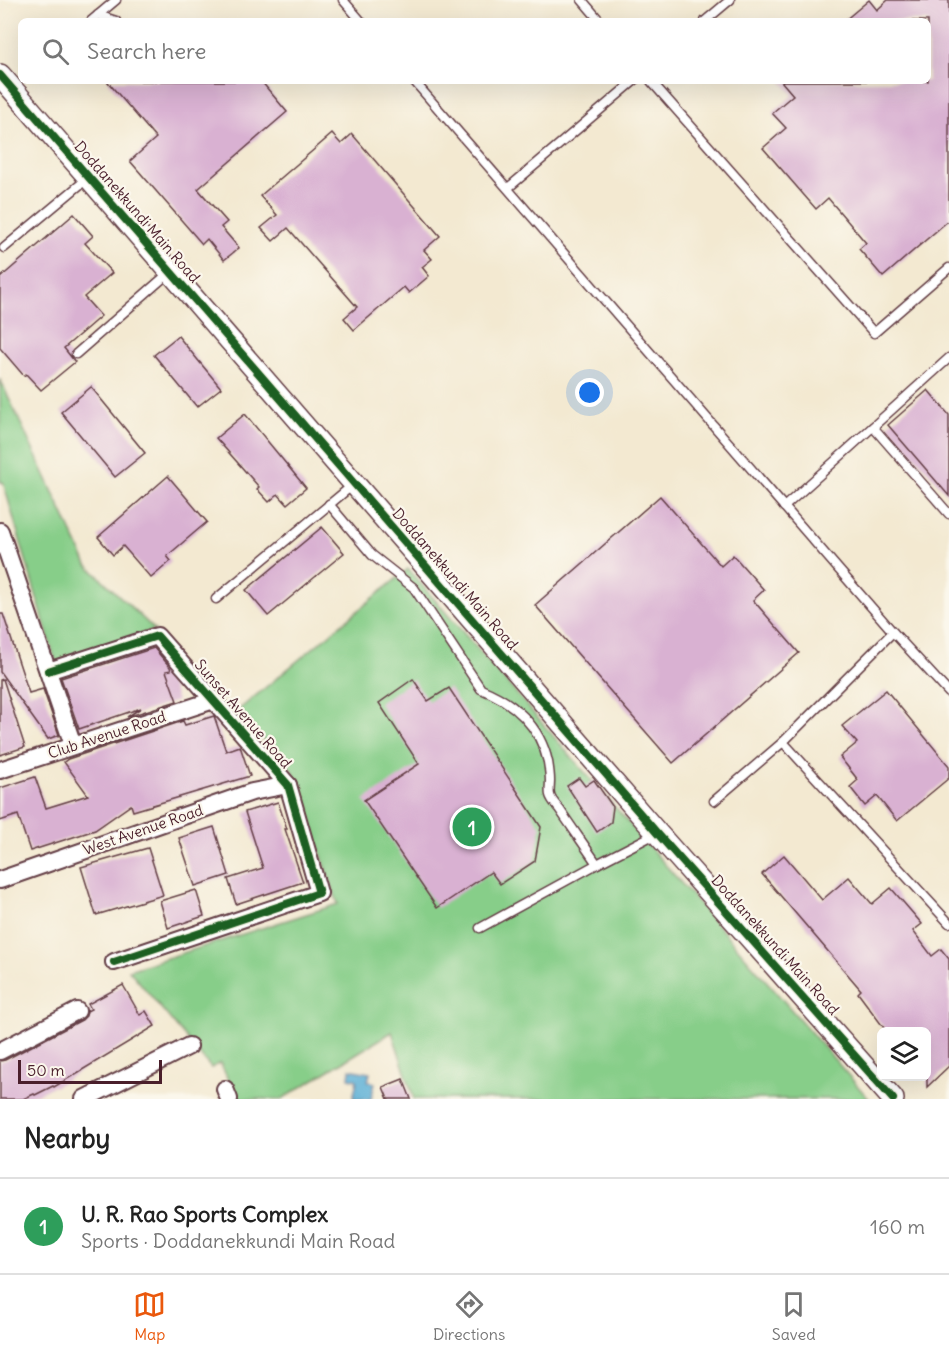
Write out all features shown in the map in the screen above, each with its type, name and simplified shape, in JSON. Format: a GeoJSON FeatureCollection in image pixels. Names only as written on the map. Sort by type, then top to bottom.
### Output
{"type":"FeatureCollection","features":[{"type":"Feature","properties":{"kind":"street","name":"Doddanekkundi Main Road"},"geometry":{"type":"LineString","coordinates":[[10,83],[657,833],[893,1099]]}},
{"type":"Feature","properties":{"kind":"street"},"geometry":{"type":"LineString","coordinates":[[0,531],[73,745]]}},
{"type":"Feature","properties":{"kind":"street","name":"Sunset Avenue Road"},"geometry":{"type":"LineString","coordinates":[[48,671],[156,636],[288,785],[319,893],[114,962]]}},
{"type":"Feature","properties":{"kind":"street","name":"Club Avenue Road"},"geometry":{"type":"LineString","coordinates":[[0,770],[214,700]]}},
{"type":"Feature","properties":{"kind":"street","name":"West Avenue Road"},"geometry":{"type":"LineString","coordinates":[[0,880],[252,792],[288,785]]}},
{"type":"Feature","properties":{"kind":"street"},"geometry":{"type":"LineString","coordinates":[[0,1051],[77,1011]]}},
{"type":"Feature","properties":{"kind":"street"},"geometry":{"type":"LineString","coordinates":[[84,1099],[189,1046]]}},
{"type":"Feature","properties":{"kind":"lane"},"geometry":{"type":"LineString","coordinates":[[95,18],[116,0]]}},
{"type":"Feature","properties":{"kind":"lane"},"geometry":{"type":"LineString","coordinates":[[343,0],[358,18]]}},
{"type":"Feature","properties":{"kind":"lane"},"geometry":{"type":"LineString","coordinates":[[582,0],[597,18]]}},
{"type":"Feature","properties":{"kind":"lane"},"geometry":{"type":"LineString","coordinates":[[709,18],[730,0]]}},
{"type":"Feature","properties":{"kind":"lane"},"geometry":{"type":"LineString","coordinates":[[417,84],[893,632],[949,693]]}},
{"type":"Feature","properties":{"kind":"lane"},"geometry":{"type":"LineString","coordinates":[[508,188],[630,84]]}},
{"type":"Feature","properties":{"kind":"lane"},"geometry":{"type":"LineString","coordinates":[[654,84],[874,333],[949,268]]}},
{"type":"Feature","properties":{"kind":"lane"},"geometry":{"type":"LineString","coordinates":[[4,248],[89,177]]}},
{"type":"Feature","properties":{"kind":"lane"},"geometry":{"type":"LineString","coordinates":[[76,354],[171,272]]}},
{"type":"Feature","properties":{"kind":"lane"},"geometry":{"type":"LineString","coordinates":[[784,507],[949,359]]}},
{"type":"Feature","properties":{"kind":"lane"},"geometry":{"type":"LineString","coordinates":[[873,428],[949,514]]}},
{"type":"Feature","properties":{"kind":"lane"},"geometry":{"type":"LineString","coordinates":[[216,599],[354,483]]}},
{"type":"Feature","properties":{"kind":"lane"},"geometry":{"type":"LineString","coordinates":[[329,504],[372,555],[414,588],[482,689],[519,711],[537,733],[548,763],[550,795],[597,864]]}},
{"type":"Feature","properties":{"kind":"lane"},"geometry":{"type":"LineString","coordinates":[[714,801],[783,742],[893,632]]}},
{"type":"Feature","properties":{"kind":"lane"},"geometry":{"type":"LineString","coordinates":[[783,742],[949,923]]}},
{"type":"Feature","properties":{"kind":"lane"},"geometry":{"type":"LineString","coordinates":[[480,928],[657,833]]}},
{"type":"Feature","properties":{"kind":"green space"},"geometry":{"type":"Polygon","coordinates":[[[0,379],[87,565],[155,630],[56,663],[3,482],[0,482],[0,379]]]}},
{"type":"Feature","properties":{"kind":"green space"},"geometry":{"type":"Polygon","coordinates":[[[408,569],[869,1099],[414,1099],[392,1032],[282,1099],[238,1099],[220,1063],[211,1068],[129,970],[338,904],[293,771],[236,712],[408,569]]]}},
{"type":"Feature","properties":{"kind":"water"},"geometry":{"type":"Polygon","coordinates":[[[350,1069],[370,1073],[368,1081],[375,1083],[371,1099],[353,1099],[357,1080],[349,1078],[350,1069]]]}},
{"type":"Feature","properties":{"kind":"building"},"geometry":{"type":"Polygon","coordinates":[[[869,0],[877,10],[888,0],[949,0],[949,220],[883,277],[859,249],[866,243],[828,198],[816,209],[763,148],[786,128],[772,113],[793,95],[784,84],[931,84],[931,18],[848,18],[869,0]]]}},
{"type":"Feature","properties":{"kind":"building"},"geometry":{"type":"Polygon","coordinates":[[[110,84],[264,84],[287,112],[198,189],[227,222],[221,227],[239,248],[224,260],[207,239],[202,244],[130,161],[156,138],[110,84]]]}},
{"type":"Feature","properties":{"kind":"building"},"geometry":{"type":"Polygon","coordinates":[[[332,134],[341,144],[352,134],[440,236],[424,250],[432,259],[422,267],[429,276],[409,293],[404,287],[354,330],[344,318],[357,307],[288,228],[273,241],[261,228],[277,215],[260,196],[332,134]]]}},
{"type":"Feature","properties":{"kind":"building"},"geometry":{"type":"Polygon","coordinates":[[[74,214],[93,236],[85,243],[112,273],[84,297],[101,316],[64,348],[75,362],[41,390],[26,374],[24,376],[0,348],[0,278],[74,214]]]}},
{"type":"Feature","properties":{"kind":"building"},"geometry":{"type":"Polygon","coordinates":[[[178,336],[221,388],[197,407],[154,355],[178,336]]]}},
{"type":"Feature","properties":{"kind":"building"},"geometry":{"type":"Polygon","coordinates":[[[91,387],[145,453],[115,477],[61,412],[91,387]]]}},
{"type":"Feature","properties":{"kind":"building"},"geometry":{"type":"Polygon","coordinates":[[[928,390],[949,415],[949,496],[888,425],[928,390]]]}},
{"type":"Feature","properties":{"kind":"building"},"geometry":{"type":"Polygon","coordinates":[[[245,414],[306,488],[287,504],[278,494],[269,502],[257,489],[259,487],[216,438],[245,414]]]}},
{"type":"Feature","properties":{"kind":"building"},"geometry":{"type":"Polygon","coordinates":[[[168,476],[207,522],[167,556],[171,561],[151,578],[123,546],[113,555],[98,537],[168,476]]]}},
{"type":"Feature","properties":{"kind":"building"},"geometry":{"type":"Polygon","coordinates":[[[660,496],[721,566],[733,555],[764,590],[753,600],[799,653],[673,763],[535,605],[660,496]]]}},
{"type":"Feature","properties":{"kind":"building"},"geometry":{"type":"Polygon","coordinates":[[[322,527],[344,553],[268,616],[246,590],[322,527]]]}},
{"type":"Feature","properties":{"kind":"building"},"geometry":{"type":"Polygon","coordinates":[[[0,614],[3,614],[29,693],[43,689],[59,735],[48,739],[0,672],[0,614]]]}},
{"type":"Feature","properties":{"kind":"building"},"geometry":{"type":"Polygon","coordinates":[[[154,648],[170,667],[171,670],[166,671],[177,701],[127,717],[141,708],[79,729],[61,678],[154,648]]]}},
{"type":"Feature","properties":{"kind":"building"},"geometry":{"type":"Polygon","coordinates":[[[3,679],[25,747],[0,755],[0,680],[3,679]]]}},
{"type":"Feature","properties":{"kind":"building"},"geometry":{"type":"Polygon","coordinates":[[[413,679],[428,701],[449,688],[541,827],[535,861],[500,884],[491,872],[437,908],[364,800],[419,764],[379,703],[413,679]]]}},
{"type":"Feature","properties":{"kind":"building"},"geometry":{"type":"Polygon","coordinates":[[[886,690],[949,766],[949,778],[897,821],[877,796],[865,806],[850,787],[858,780],[840,757],[857,743],[842,726],[886,690]]]}},
{"type":"Feature","properties":{"kind":"building"},"geometry":{"type":"Polygon","coordinates":[[[214,716],[226,751],[240,746],[250,776],[133,811],[131,805],[95,830],[30,851],[18,815],[0,821],[0,788],[35,777],[46,808],[88,795],[64,762],[68,759],[183,721],[185,725],[214,716]]]}},
{"type":"Feature","properties":{"kind":"building"},"geometry":{"type":"Polygon","coordinates":[[[579,778],[585,786],[594,780],[613,807],[611,822],[597,832],[567,786],[579,778]]]}},
{"type":"Feature","properties":{"kind":"building"},"geometry":{"type":"Polygon","coordinates":[[[278,802],[303,882],[236,904],[228,879],[263,868],[245,812],[278,802]]]}},
{"type":"Feature","properties":{"kind":"building"},"geometry":{"type":"Polygon","coordinates":[[[214,827],[229,875],[195,886],[179,838],[214,827]]]}},
{"type":"Feature","properties":{"kind":"building"},"geometry":{"type":"Polygon","coordinates":[[[148,848],[163,895],[96,915],[81,867],[148,848]]]}},
{"type":"Feature","properties":{"kind":"building"},"geometry":{"type":"Polygon","coordinates":[[[784,855],[822,900],[849,877],[872,904],[891,888],[922,924],[913,931],[932,956],[941,949],[949,959],[949,1066],[927,1087],[927,1081],[931,1081],[931,1027],[883,1027],[858,993],[861,990],[762,874],[784,855]]]}},
{"type":"Feature","properties":{"kind":"building"},"geometry":{"type":"Polygon","coordinates":[[[196,890],[204,916],[168,928],[160,901],[196,890]]]}},
{"type":"Feature","properties":{"kind":"building"},"geometry":{"type":"Polygon","coordinates":[[[123,985],[140,1015],[146,1011],[155,1026],[54,1087],[23,1099],[0,1099],[0,1061],[82,1020],[87,1011],[91,1009],[88,1004],[123,985]]]}},
{"type":"Feature","properties":{"kind":"building"},"geometry":{"type":"Polygon","coordinates":[[[403,1079],[411,1099],[388,1099],[383,1087],[403,1079]]]}},
{"type":"Feature","properties":{"kind":"cycle path"},"geometry":{"type":"LineString","coordinates":[[0,75],[657,833],[893,1099]]}},
{"type":"Feature","properties":{"kind":"cycle path"},"geometry":{"type":"LineString","coordinates":[[48,671],[157,636],[288,785],[319,893],[114,962]]}},
{"type":"Feature","properties":{"kind":"place","name":"U. R. Rao Sports Complex"},"geometry":{"type":"Point","coordinates":[472,827]}}]}
